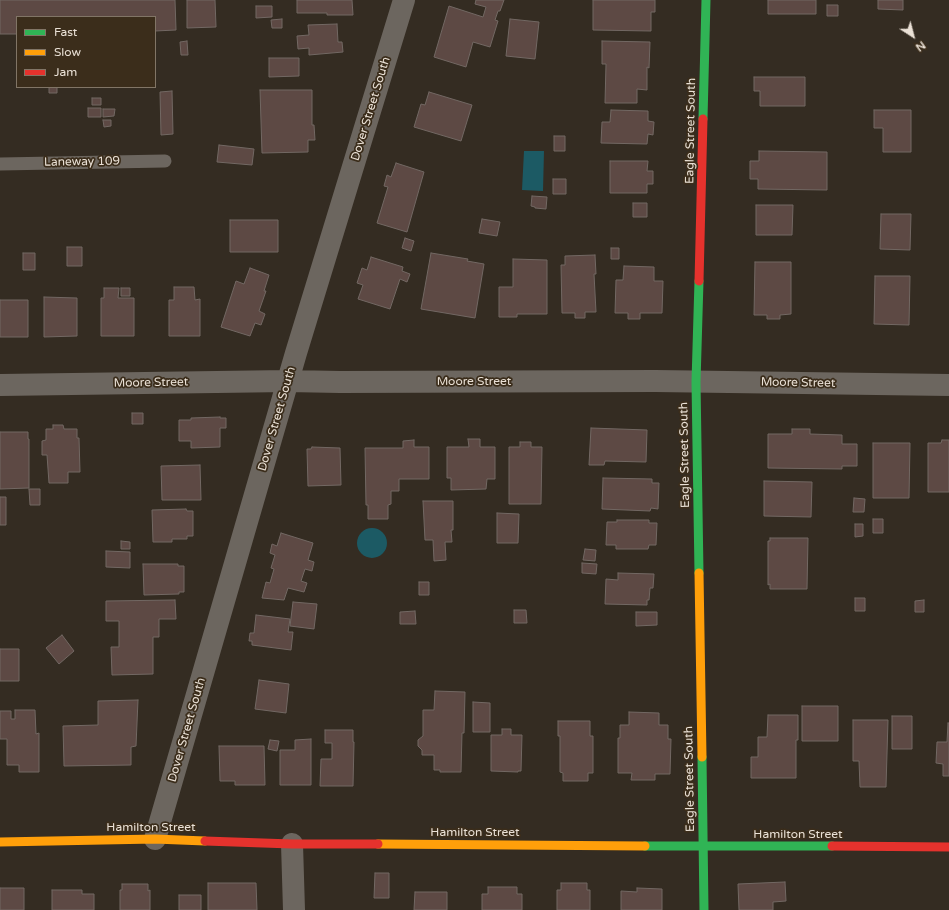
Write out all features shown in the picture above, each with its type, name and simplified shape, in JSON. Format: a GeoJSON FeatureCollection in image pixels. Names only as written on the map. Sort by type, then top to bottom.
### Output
{"type":"FeatureCollection","features":[{"type":"Feature","properties":{"kind":"street","name":"Dover Street South"},"geometry":{"type":"LineString","coordinates":[[155,839],[288,381],[404,0]]}},
{"type":"Feature","properties":{"kind":"street","name":"Eagle Street South"},"geometry":{"type":"LineString","coordinates":[[704,910],[696,382],[706,0]]}},
{"type":"Feature","properties":{"kind":"street","name":"Moore Street"},"geometry":{"type":"LineString","coordinates":[[0,385],[288,381],[696,382],[949,385]]}},
{"type":"Feature","properties":{"kind":"street","name":"Hamilton Street"},"geometry":{"type":"LineString","coordinates":[[0,842],[155,839],[292,844],[949,847]]}},
{"type":"Feature","properties":{"kind":"street"},"geometry":{"type":"LineString","coordinates":[[292,844],[294,910]]}},
{"type":"Feature","properties":{"kind":"lane","name":"Laneway 109"},"geometry":{"type":"LineString","coordinates":[[0,164],[165,161]]}},
{"type":"Feature","properties":{"kind":"water"},"geometry":{"type":"Polygon","coordinates":[[[524,151],[544,151],[543,191],[522,190],[524,151]]]}},
{"type":"Feature","properties":{"kind":"water"},"geometry":{"type":"Polygon","coordinates":[[[372,528],[378,529],[386,537],[386,549],[378,557],[372,558],[366,557],[358,549],[357,543],[358,537],[366,529],[372,528]]]}},
{"type":"Feature","properties":{"kind":"building"},"geometry":{"type":"Polygon","coordinates":[[[0,0],[175,0],[176,30],[156,31],[156,16],[16,16],[16,34],[0,34],[0,0]]]}},
{"type":"Feature","properties":{"kind":"building"},"geometry":{"type":"Polygon","coordinates":[[[187,0],[215,0],[216,27],[187,28],[187,0]]]}},
{"type":"Feature","properties":{"kind":"building"},"geometry":{"type":"Polygon","coordinates":[[[297,0],[352,0],[353,15],[297,13],[297,0]]]}},
{"type":"Feature","properties":{"kind":"building"},"geometry":{"type":"Polygon","coordinates":[[[476,0],[504,0],[495,20],[498,21],[490,47],[473,42],[466,67],[434,57],[449,6],[483,17],[486,7],[475,4],[476,0]]]}},
{"type":"Feature","properties":{"kind":"building"},"geometry":{"type":"Polygon","coordinates":[[[593,0],[655,0],[655,12],[651,12],[651,31],[593,30],[593,0]]]}},
{"type":"Feature","properties":{"kind":"building"},"geometry":{"type":"Polygon","coordinates":[[[768,0],[816,0],[816,14],[768,14],[768,0]]]}},
{"type":"Feature","properties":{"kind":"building"},"geometry":{"type":"Polygon","coordinates":[[[878,0],[903,0],[903,10],[878,9],[878,0]]]}},
{"type":"Feature","properties":{"kind":"building"},"geometry":{"type":"Polygon","coordinates":[[[827,5],[838,5],[838,16],[827,16],[827,5]]]}},
{"type":"Feature","properties":{"kind":"building"},"geometry":{"type":"Polygon","coordinates":[[[256,6],[272,6],[272,17],[256,18],[256,6]]]}},
{"type":"Feature","properties":{"kind":"building"},"geometry":{"type":"Polygon","coordinates":[[[282,19],[282,28],[272,28],[271,20],[282,19]]]}},
{"type":"Feature","properties":{"kind":"building"},"geometry":{"type":"Polygon","coordinates":[[[510,19],[539,22],[535,59],[506,56],[510,19]]]}},
{"type":"Feature","properties":{"kind":"building"},"geometry":{"type":"Polygon","coordinates":[[[337,24],[338,42],[342,42],[343,52],[309,55],[309,48],[298,49],[297,36],[309,35],[308,25],[337,24]]]}},
{"type":"Feature","properties":{"kind":"building"},"geometry":{"type":"Polygon","coordinates":[[[187,41],[188,55],[181,55],[180,42],[187,41]]]}},
{"type":"Feature","properties":{"kind":"building"},"geometry":{"type":"Polygon","coordinates":[[[602,41],[650,42],[649,68],[647,67],[647,90],[637,89],[637,103],[605,103],[606,64],[602,64],[602,41]]]}},
{"type":"Feature","properties":{"kind":"building"},"geometry":{"type":"Polygon","coordinates":[[[269,58],[299,58],[299,76],[269,77],[269,58]]]}},
{"type":"Feature","properties":{"kind":"building"},"geometry":{"type":"Polygon","coordinates":[[[754,77],[805,77],[805,106],[760,106],[760,91],[754,91],[754,77]]]}},
{"type":"Feature","properties":{"kind":"building"},"geometry":{"type":"Polygon","coordinates":[[[49,88],[57,88],[57,93],[49,93],[49,88]]]}},
{"type":"Feature","properties":{"kind":"building"},"geometry":{"type":"Polygon","coordinates":[[[260,90],[312,90],[312,125],[314,125],[315,140],[308,140],[308,152],[262,153],[260,90]]]}},
{"type":"Feature","properties":{"kind":"building"},"geometry":{"type":"Polygon","coordinates":[[[172,91],[173,134],[161,135],[160,92],[172,91]]]}},
{"type":"Feature","properties":{"kind":"building"},"geometry":{"type":"Polygon","coordinates":[[[429,92],[472,105],[461,141],[414,127],[421,104],[425,105],[429,92]]]}},
{"type":"Feature","properties":{"kind":"building"},"geometry":{"type":"Polygon","coordinates":[[[92,98],[101,98],[101,105],[92,105],[92,98]]]}},
{"type":"Feature","properties":{"kind":"building"},"geometry":{"type":"Polygon","coordinates":[[[88,108],[101,108],[101,117],[88,117],[88,108]]]}},
{"type":"Feature","properties":{"kind":"building"},"geometry":{"type":"Polygon","coordinates":[[[103,109],[115,109],[114,116],[103,117],[103,109]]]}},
{"type":"Feature","properties":{"kind":"building"},"geometry":{"type":"Polygon","coordinates":[[[611,110],[648,111],[648,121],[654,122],[653,135],[648,134],[647,144],[601,143],[602,122],[610,122],[611,110]]]}},
{"type":"Feature","properties":{"kind":"building"},"geometry":{"type":"Polygon","coordinates":[[[874,110],[911,110],[911,152],[883,152],[883,128],[874,128],[874,110]]]}},
{"type":"Feature","properties":{"kind":"building"},"geometry":{"type":"Polygon","coordinates":[[[103,120],[111,120],[111,126],[104,127],[103,120]]]}},
{"type":"Feature","properties":{"kind":"building"},"geometry":{"type":"Polygon","coordinates":[[[554,136],[565,136],[565,151],[554,151],[554,136]]]}},
{"type":"Feature","properties":{"kind":"building"},"geometry":{"type":"Polygon","coordinates":[[[219,145],[254,149],[252,165],[217,162],[219,145]]]}},
{"type":"Feature","properties":{"kind":"building"},"geometry":{"type":"Polygon","coordinates":[[[759,151],[827,152],[827,190],[758,189],[758,179],[750,179],[750,161],[759,161],[759,151]]]}},
{"type":"Feature","properties":{"kind":"building"},"geometry":{"type":"Polygon","coordinates":[[[610,161],[648,161],[647,171],[653,171],[653,184],[647,184],[647,193],[610,193],[610,161]]]}},
{"type":"Feature","properties":{"kind":"building"},"geometry":{"type":"Polygon","coordinates":[[[396,163],[424,172],[407,232],[377,223],[388,187],[384,186],[387,175],[391,177],[396,163]]]}},
{"type":"Feature","properties":{"kind":"building"},"geometry":{"type":"Polygon","coordinates":[[[553,179],[566,179],[566,194],[553,194],[553,179]]]}},
{"type":"Feature","properties":{"kind":"building"},"geometry":{"type":"Polygon","coordinates":[[[532,196],[547,197],[546,209],[531,206],[532,196]]]}},
{"type":"Feature","properties":{"kind":"building"},"geometry":{"type":"Polygon","coordinates":[[[633,203],[647,203],[647,217],[633,217],[633,203]]]}},
{"type":"Feature","properties":{"kind":"building"},"geometry":{"type":"Polygon","coordinates":[[[756,205],[793,205],[792,235],[756,235],[756,205]]]}},
{"type":"Feature","properties":{"kind":"building"},"geometry":{"type":"Polygon","coordinates":[[[881,214],[911,214],[910,250],[880,249],[881,214]]]}},
{"type":"Feature","properties":{"kind":"building"},"geometry":{"type":"Polygon","coordinates":[[[482,219],[500,222],[497,236],[479,233],[482,219]]]}},
{"type":"Feature","properties":{"kind":"building"},"geometry":{"type":"Polygon","coordinates":[[[230,220],[278,220],[278,252],[230,252],[230,220]]]}},
{"type":"Feature","properties":{"kind":"building"},"geometry":{"type":"Polygon","coordinates":[[[405,238],[414,241],[411,251],[402,248],[405,238]]]}},
{"type":"Feature","properties":{"kind":"building"},"geometry":{"type":"Polygon","coordinates":[[[67,247],[82,247],[82,266],[67,266],[67,247]]]}},
{"type":"Feature","properties":{"kind":"building"},"geometry":{"type":"Polygon","coordinates":[[[611,248],[619,248],[619,259],[611,259],[611,248]]]}},
{"type":"Feature","properties":{"kind":"building"},"geometry":{"type":"Polygon","coordinates":[[[23,253],[35,253],[35,270],[23,270],[23,253]]]}},
{"type":"Feature","properties":{"kind":"building"},"geometry":{"type":"Polygon","coordinates":[[[431,253],[468,259],[467,261],[484,264],[475,318],[421,309],[431,253]]]}},
{"type":"Feature","properties":{"kind":"building"},"geometry":{"type":"Polygon","coordinates":[[[595,255],[596,274],[594,274],[596,312],[585,312],[585,318],[575,318],[575,313],[562,313],[561,265],[565,265],[565,256],[595,255]]]}},
{"type":"Feature","properties":{"kind":"building"},"geometry":{"type":"Polygon","coordinates":[[[371,257],[403,267],[402,271],[410,274],[407,282],[400,279],[390,309],[358,299],[363,285],[357,283],[362,268],[367,270],[371,257]]]}},
{"type":"Feature","properties":{"kind":"building"},"geometry":{"type":"Polygon","coordinates":[[[513,259],[547,260],[547,314],[517,314],[517,317],[499,317],[499,287],[513,287],[513,259]]]}},
{"type":"Feature","properties":{"kind":"building"},"geometry":{"type":"Polygon","coordinates":[[[755,262],[791,262],[791,314],[780,315],[780,319],[767,319],[767,315],[754,315],[755,262]]]}},
{"type":"Feature","properties":{"kind":"building"},"geometry":{"type":"Polygon","coordinates":[[[624,266],[654,267],[654,281],[663,281],[662,313],[640,313],[640,319],[628,319],[628,313],[615,313],[616,280],[623,280],[624,266]]]}},
{"type":"Feature","properties":{"kind":"building"},"geometry":{"type":"Polygon","coordinates":[[[250,268],[269,275],[264,291],[266,291],[259,311],[265,314],[261,325],[255,323],[250,336],[221,327],[236,281],[244,284],[250,268]]]}},
{"type":"Feature","properties":{"kind":"building"},"geometry":{"type":"Polygon","coordinates":[[[875,276],[910,276],[909,325],[874,324],[875,276]]]}},
{"type":"Feature","properties":{"kind":"building"},"geometry":{"type":"Polygon","coordinates":[[[174,287],[194,287],[195,300],[200,299],[200,336],[169,336],[169,300],[174,300],[174,287]]]}},
{"type":"Feature","properties":{"kind":"building"},"geometry":{"type":"Polygon","coordinates":[[[104,288],[119,288],[118,298],[134,298],[134,336],[101,336],[101,298],[104,298],[104,288]]]}},
{"type":"Feature","properties":{"kind":"building"},"geometry":{"type":"Polygon","coordinates":[[[121,288],[130,288],[130,296],[121,296],[121,288]]]}},
{"type":"Feature","properties":{"kind":"building"},"geometry":{"type":"Polygon","coordinates":[[[44,297],[77,298],[77,336],[44,337],[44,297]]]}},
{"type":"Feature","properties":{"kind":"building"},"geometry":{"type":"Polygon","coordinates":[[[0,300],[28,300],[28,337],[0,337],[0,300]]]}},
{"type":"Feature","properties":{"kind":"building"},"geometry":{"type":"Polygon","coordinates":[[[132,413],[143,413],[143,424],[132,424],[132,413]]]}},
{"type":"Feature","properties":{"kind":"building"},"geometry":{"type":"Polygon","coordinates":[[[220,417],[226,418],[226,428],[220,428],[220,447],[191,448],[191,441],[179,441],[179,420],[220,417]]]}},
{"type":"Feature","properties":{"kind":"building"},"geometry":{"type":"Polygon","coordinates":[[[53,425],[63,425],[64,429],[77,429],[77,438],[79,438],[80,472],[68,472],[68,483],[49,483],[47,455],[42,455],[42,441],[46,440],[46,429],[53,429],[53,425]]]}},
{"type":"Feature","properties":{"kind":"building"},"geometry":{"type":"Polygon","coordinates":[[[591,428],[647,430],[646,462],[605,461],[604,465],[589,465],[591,428]]]}},
{"type":"Feature","properties":{"kind":"building"},"geometry":{"type":"Polygon","coordinates":[[[792,429],[810,429],[810,434],[842,435],[842,444],[857,444],[857,466],[842,466],[842,469],[768,468],[768,434],[792,434],[792,429]]]}},
{"type":"Feature","properties":{"kind":"building"},"geometry":{"type":"Polygon","coordinates":[[[0,432],[28,432],[29,488],[0,489],[0,432]]]}},
{"type":"Feature","properties":{"kind":"building"},"geometry":{"type":"Polygon","coordinates":[[[468,439],[480,439],[480,447],[495,447],[495,479],[487,479],[486,489],[451,490],[451,478],[447,478],[447,447],[469,447],[468,439]]]}},
{"type":"Feature","properties":{"kind":"building"},"geometry":{"type":"Polygon","coordinates":[[[414,440],[414,447],[429,447],[429,479],[399,479],[399,491],[391,491],[391,504],[388,505],[388,519],[368,519],[368,505],[366,505],[365,448],[403,448],[403,441],[414,440]]]}},
{"type":"Feature","properties":{"kind":"building"},"geometry":{"type":"Polygon","coordinates":[[[942,440],[949,440],[949,492],[928,492],[928,443],[941,443],[942,440]]]}},
{"type":"Feature","properties":{"kind":"building"},"geometry":{"type":"Polygon","coordinates":[[[520,442],[531,442],[531,447],[542,447],[541,504],[509,504],[509,447],[520,447],[520,442]]]}},
{"type":"Feature","properties":{"kind":"building"},"geometry":{"type":"Polygon","coordinates":[[[873,443],[910,443],[909,498],[873,498],[873,443]]]}},
{"type":"Feature","properties":{"kind":"building"},"geometry":{"type":"Polygon","coordinates":[[[312,447],[340,448],[341,485],[308,486],[307,449],[311,449],[312,447]]]}},
{"type":"Feature","properties":{"kind":"building"},"geometry":{"type":"Polygon","coordinates":[[[200,465],[201,500],[162,500],[161,466],[200,465]]]}},
{"type":"Feature","properties":{"kind":"building"},"geometry":{"type":"Polygon","coordinates":[[[603,478],[652,479],[652,483],[659,483],[658,509],[651,508],[650,511],[602,509],[603,478]]]}},
{"type":"Feature","properties":{"kind":"building"},"geometry":{"type":"Polygon","coordinates":[[[764,481],[812,482],[811,517],[764,516],[764,481]]]}},
{"type":"Feature","properties":{"kind":"building"},"geometry":{"type":"Polygon","coordinates":[[[29,489],[40,489],[40,505],[30,505],[29,489]]]}},
{"type":"Feature","properties":{"kind":"building"},"geometry":{"type":"Polygon","coordinates":[[[0,497],[6,497],[6,525],[0,525],[0,497]]]}},
{"type":"Feature","properties":{"kind":"building"},"geometry":{"type":"Polygon","coordinates":[[[854,498],[865,499],[864,512],[853,512],[854,498]]]}},
{"type":"Feature","properties":{"kind":"building"},"geometry":{"type":"Polygon","coordinates":[[[423,501],[453,501],[453,530],[451,530],[452,542],[445,542],[446,560],[434,561],[433,540],[425,540],[423,501]]]}},
{"type":"Feature","properties":{"kind":"building"},"geometry":{"type":"Polygon","coordinates":[[[186,509],[187,511],[193,511],[193,536],[187,536],[187,539],[172,539],[172,542],[153,542],[152,510],[186,509]]]}},
{"type":"Feature","properties":{"kind":"building"},"geometry":{"type":"Polygon","coordinates":[[[497,513],[519,514],[518,543],[497,543],[497,513]]]}},
{"type":"Feature","properties":{"kind":"building"},"geometry":{"type":"Polygon","coordinates":[[[873,519],[883,519],[883,533],[873,533],[873,519]]]}},
{"type":"Feature","properties":{"kind":"building"},"geometry":{"type":"Polygon","coordinates":[[[617,520],[649,520],[649,523],[657,523],[656,545],[649,545],[648,549],[616,549],[616,545],[606,545],[607,522],[617,522],[617,520]]]}},
{"type":"Feature","properties":{"kind":"building"},"geometry":{"type":"Polygon","coordinates":[[[855,524],[863,524],[863,536],[855,537],[855,524]]]}},
{"type":"Feature","properties":{"kind":"building"},"geometry":{"type":"Polygon","coordinates":[[[281,533],[313,543],[308,560],[314,562],[312,571],[305,569],[301,581],[307,583],[304,592],[288,588],[284,600],[262,598],[266,582],[270,583],[274,569],[271,568],[275,555],[270,553],[272,544],[277,546],[281,533]]]}},
{"type":"Feature","properties":{"kind":"building"},"geometry":{"type":"Polygon","coordinates":[[[770,538],[808,538],[807,589],[770,589],[770,584],[768,585],[768,541],[770,541],[770,538]]]}},
{"type":"Feature","properties":{"kind":"building"},"geometry":{"type":"Polygon","coordinates":[[[121,541],[130,542],[130,549],[121,549],[121,541]]]}},
{"type":"Feature","properties":{"kind":"building"},"geometry":{"type":"Polygon","coordinates":[[[585,549],[596,550],[595,561],[583,560],[585,549]]]}},
{"type":"Feature","properties":{"kind":"building"},"geometry":{"type":"Polygon","coordinates":[[[106,551],[130,552],[130,568],[106,567],[106,551]]]}},
{"type":"Feature","properties":{"kind":"building"},"geometry":{"type":"Polygon","coordinates":[[[582,563],[597,564],[596,574],[582,573],[582,563]]]}},
{"type":"Feature","properties":{"kind":"building"},"geometry":{"type":"Polygon","coordinates":[[[143,564],[178,564],[178,566],[184,566],[184,592],[179,592],[179,594],[144,595],[143,564]]]}},
{"type":"Feature","properties":{"kind":"building"},"geometry":{"type":"Polygon","coordinates":[[[618,573],[654,574],[653,588],[650,588],[647,605],[605,604],[606,579],[618,580],[618,573]]]}},
{"type":"Feature","properties":{"kind":"building"},"geometry":{"type":"Polygon","coordinates":[[[419,582],[429,582],[429,595],[419,595],[419,582]]]}},
{"type":"Feature","properties":{"kind":"building"},"geometry":{"type":"Polygon","coordinates":[[[855,598],[865,598],[865,611],[855,611],[855,598]]]}},
{"type":"Feature","properties":{"kind":"building"},"geometry":{"type":"Polygon","coordinates":[[[175,600],[176,619],[159,619],[159,637],[153,637],[153,674],[112,675],[111,647],[119,647],[119,621],[106,621],[106,601],[175,600]]]}},
{"type":"Feature","properties":{"kind":"building"},"geometry":{"type":"Polygon","coordinates":[[[924,600],[924,612],[915,612],[915,601],[924,600]]]}},
{"type":"Feature","properties":{"kind":"building"},"geometry":{"type":"Polygon","coordinates":[[[293,602],[317,604],[314,629],[290,626],[293,602]]]}},
{"type":"Feature","properties":{"kind":"building"},"geometry":{"type":"Polygon","coordinates":[[[514,610],[526,610],[527,623],[514,623],[514,610]]]}},
{"type":"Feature","properties":{"kind":"building"},"geometry":{"type":"Polygon","coordinates":[[[415,611],[416,624],[400,624],[400,612],[415,611]]]}},
{"type":"Feature","properties":{"kind":"building"},"geometry":{"type":"Polygon","coordinates":[[[636,612],[657,612],[657,625],[636,626],[636,612]]]}},
{"type":"Feature","properties":{"kind":"building"},"geometry":{"type":"Polygon","coordinates":[[[256,615],[290,619],[288,632],[293,632],[291,650],[252,645],[252,641],[249,641],[250,633],[254,633],[256,615]]]}},
{"type":"Feature","properties":{"kind":"building"},"geometry":{"type":"Polygon","coordinates":[[[62,635],[74,651],[59,664],[46,648],[62,635]]]}},
{"type":"Feature","properties":{"kind":"building"},"geometry":{"type":"Polygon","coordinates":[[[0,649],[19,649],[19,681],[0,681],[0,649]]]}},
{"type":"Feature","properties":{"kind":"building"},"geometry":{"type":"Polygon","coordinates":[[[259,680],[289,684],[286,713],[255,709],[259,680]]]}},
{"type":"Feature","properties":{"kind":"building"},"geometry":{"type":"Polygon","coordinates":[[[435,691],[465,692],[461,772],[440,772],[440,770],[434,770],[434,755],[422,755],[422,750],[418,746],[418,740],[423,736],[423,710],[434,710],[435,691]]]}},
{"type":"Feature","properties":{"kind":"building"},"geometry":{"type":"Polygon","coordinates":[[[138,700],[136,746],[131,747],[131,765],[64,766],[63,726],[98,725],[98,701],[138,700]]]}},
{"type":"Feature","properties":{"kind":"building"},"geometry":{"type":"Polygon","coordinates":[[[473,702],[490,703],[490,732],[473,732],[473,702]]]}},
{"type":"Feature","properties":{"kind":"building"},"geometry":{"type":"Polygon","coordinates":[[[802,706],[838,706],[838,741],[802,741],[802,706]]]}},
{"type":"Feature","properties":{"kind":"building"},"geometry":{"type":"Polygon","coordinates":[[[15,710],[35,710],[36,734],[39,733],[39,772],[19,772],[19,765],[7,765],[7,739],[0,739],[0,711],[11,711],[11,719],[15,719],[15,710]]]}},
{"type":"Feature","properties":{"kind":"building"},"geometry":{"type":"Polygon","coordinates":[[[629,712],[659,713],[659,725],[668,725],[668,739],[671,739],[670,774],[655,774],[655,780],[631,780],[632,773],[618,773],[618,738],[620,738],[620,725],[629,725],[629,712]]]}},
{"type":"Feature","properties":{"kind":"building"},"geometry":{"type":"Polygon","coordinates":[[[768,715],[798,715],[798,740],[796,740],[796,778],[751,778],[751,757],[758,757],[758,737],[767,737],[768,715]]]}},
{"type":"Feature","properties":{"kind":"building"},"geometry":{"type":"Polygon","coordinates":[[[892,716],[912,716],[912,749],[892,749],[892,716]]]}},
{"type":"Feature","properties":{"kind":"building"},"geometry":{"type":"Polygon","coordinates":[[[853,720],[888,720],[886,787],[860,787],[859,761],[853,761],[853,720]]]}},
{"type":"Feature","properties":{"kind":"building"},"geometry":{"type":"Polygon","coordinates":[[[558,721],[590,721],[590,736],[593,736],[593,773],[588,773],[588,781],[563,781],[563,773],[560,772],[560,736],[558,736],[558,721]]]}},
{"type":"Feature","properties":{"kind":"building"},"geometry":{"type":"Polygon","coordinates":[[[948,723],[949,776],[943,776],[943,764],[936,763],[937,742],[947,742],[948,723]]]}},
{"type":"Feature","properties":{"kind":"building"},"geometry":{"type":"Polygon","coordinates":[[[502,729],[511,729],[511,735],[522,735],[521,771],[491,771],[491,735],[502,735],[502,729]]]}},
{"type":"Feature","properties":{"kind":"building"},"geometry":{"type":"Polygon","coordinates":[[[325,730],[353,730],[353,786],[320,786],[321,759],[332,759],[332,743],[325,743],[325,730]]]}},
{"type":"Feature","properties":{"kind":"building"},"geometry":{"type":"Polygon","coordinates":[[[311,739],[311,785],[280,785],[280,750],[295,750],[295,740],[311,739]]]}},
{"type":"Feature","properties":{"kind":"building"},"geometry":{"type":"Polygon","coordinates":[[[270,740],[279,741],[277,751],[268,749],[270,740]]]}},
{"type":"Feature","properties":{"kind":"building"},"geometry":{"type":"Polygon","coordinates":[[[219,746],[264,746],[265,785],[235,785],[235,781],[220,781],[219,746]]]}},
{"type":"Feature","properties":{"kind":"building"},"geometry":{"type":"Polygon","coordinates":[[[375,873],[389,873],[389,898],[374,898],[375,873]]]}},
{"type":"Feature","properties":{"kind":"building"},"geometry":{"type":"Polygon","coordinates":[[[785,882],[786,901],[773,902],[773,910],[739,910],[738,884],[785,882]]]}},
{"type":"Feature","properties":{"kind":"building"},"geometry":{"type":"Polygon","coordinates":[[[208,883],[256,883],[257,910],[208,910],[208,883]]]}},
{"type":"Feature","properties":{"kind":"building"},"geometry":{"type":"Polygon","coordinates":[[[561,883],[587,883],[587,890],[590,890],[590,910],[557,910],[557,890],[561,890],[561,883]]]}},
{"type":"Feature","properties":{"kind":"building"},"geometry":{"type":"Polygon","coordinates":[[[122,884],[148,884],[148,891],[150,890],[150,910],[120,910],[120,890],[122,890],[122,884]]]}},
{"type":"Feature","properties":{"kind":"building"},"geometry":{"type":"Polygon","coordinates":[[[488,887],[517,887],[517,894],[522,894],[522,910],[482,910],[482,894],[488,894],[488,887]]]}},
{"type":"Feature","properties":{"kind":"building"},"geometry":{"type":"Polygon","coordinates":[[[0,888],[24,888],[24,910],[0,910],[0,888]]]}},
{"type":"Feature","properties":{"kind":"building"},"geometry":{"type":"Polygon","coordinates":[[[637,888],[662,889],[662,910],[621,910],[621,891],[637,892],[637,888]]]}},
{"type":"Feature","properties":{"kind":"building"},"geometry":{"type":"Polygon","coordinates":[[[52,890],[82,890],[82,894],[94,894],[94,910],[52,910],[52,890]]]}},
{"type":"Feature","properties":{"kind":"building"},"geometry":{"type":"Polygon","coordinates":[[[415,892],[447,892],[447,910],[414,910],[415,892]]]}},
{"type":"Feature","properties":{"kind":"building"},"geometry":{"type":"Polygon","coordinates":[[[179,895],[201,895],[201,910],[179,910],[179,895]]]}},
{"type":"Feature","properties":{"kind":"traffic: fast"},"geometry":{"type":"LineString","coordinates":[[703,119],[706,0]]}},
{"type":"Feature","properties":{"kind":"traffic: fast"},"geometry":{"type":"LineString","coordinates":[[699,281],[696,382],[699,573]]}},
{"type":"Feature","properties":{"kind":"traffic: fast"},"geometry":{"type":"LineString","coordinates":[[702,757],[704,910]]}},
{"type":"Feature","properties":{"kind":"traffic: fast"},"geometry":{"type":"LineString","coordinates":[[645,846],[832,846]]}},
{"type":"Feature","properties":{"kind":"traffic: slow"},"geometry":{"type":"LineString","coordinates":[[699,573],[702,757]]}},
{"type":"Feature","properties":{"kind":"traffic: slow"},"geometry":{"type":"LineString","coordinates":[[0,842],[155,839],[205,841]]}},
{"type":"Feature","properties":{"kind":"traffic: slow"},"geometry":{"type":"LineString","coordinates":[[378,844],[645,846]]}},
{"type":"Feature","properties":{"kind":"traffic: jam"},"geometry":{"type":"LineString","coordinates":[[699,281],[703,119]]}},
{"type":"Feature","properties":{"kind":"traffic: jam"},"geometry":{"type":"LineString","coordinates":[[205,841],[292,844],[378,844]]}},
{"type":"Feature","properties":{"kind":"traffic: jam"},"geometry":{"type":"LineString","coordinates":[[832,846],[949,847]]}}]}
